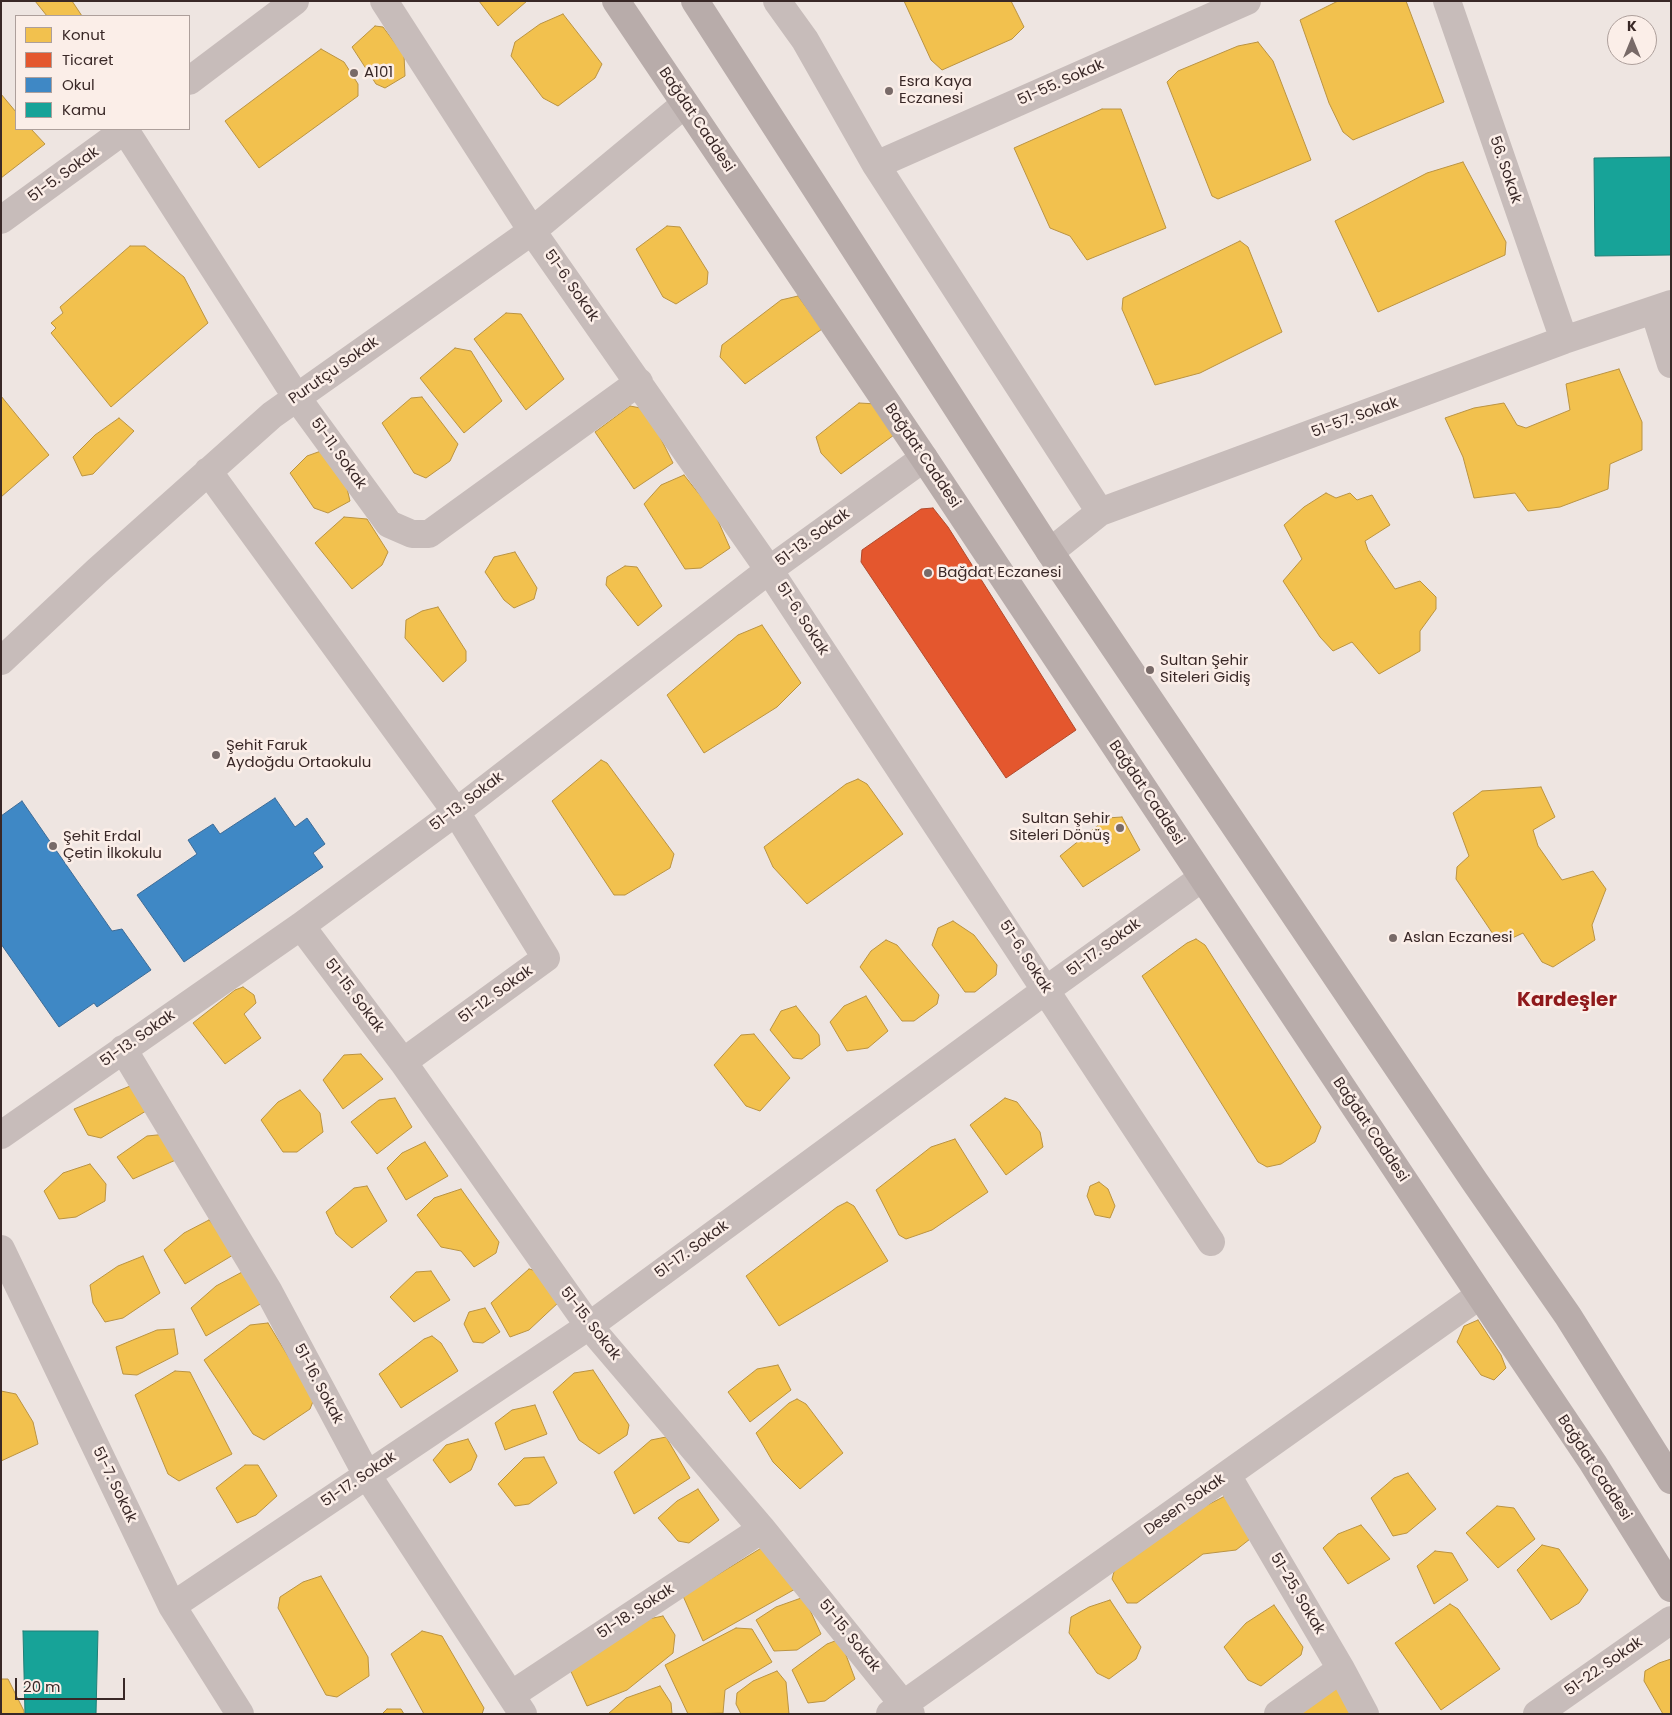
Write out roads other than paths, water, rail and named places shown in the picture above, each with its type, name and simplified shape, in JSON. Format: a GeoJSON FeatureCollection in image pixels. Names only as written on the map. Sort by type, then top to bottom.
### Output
{"type":"FeatureCollection","features":[{"type":"Feature","properties":{"kind":"main road","name":"Bağdat Caddesi"},"geometry":{"type":"LineString","coordinates":[[616,1],[924,458],[1593,1463],[1671,1588]]}},
{"type":"Feature","properties":{"kind":"main road"},"geometry":{"type":"LineString","coordinates":[[695,1],[1050,552],[1475,1182],[1568,1316],[1671,1480]]}},
{"type":"Feature","properties":{"kind":"street"},"geometry":{"type":"LineString","coordinates":[[190,81],[295,1]]}},
{"type":"Feature","properties":{"kind":"street","name":"51-6. Sokak"},"geometry":{"type":"LineString","coordinates":[[384,1],[532,231],[769,570],[1211,1242]]}},
{"type":"Feature","properties":{"kind":"street"},"geometry":{"type":"LineString","coordinates":[[777,1],[804,40],[876,165],[1100,512]]}},
{"type":"Feature","properties":{"kind":"street","name":"51-55. Sokak"},"geometry":{"type":"LineString","coordinates":[[876,165],[1246,1]]}},
{"type":"Feature","properties":{"kind":"street","name":"56. Sokak"},"geometry":{"type":"LineString","coordinates":[[1446,1],[1564,340]]}},
{"type":"Feature","properties":{"kind":"street","name":"Purutçu Sokak"},"geometry":{"type":"LineString","coordinates":[[1,661],[97,571],[272,415],[532,231],[685,104]]}},
{"type":"Feature","properties":{"kind":"street","name":"51-5. Sokak"},"geometry":{"type":"LineString","coordinates":[[1,220],[124,130]]}},
{"type":"Feature","properties":{"kind":"street","name":"51-11. Sokak"},"geometry":{"type":"LineString","coordinates":[[126,130],[297,398],[389,524],[412,534],[429,534],[639,382]]}},
{"type":"Feature","properties":{"kind":"street"},"geometry":{"type":"LineString","coordinates":[[1662,307],[1671,364]]}},
{"type":"Feature","properties":{"kind":"street","name":"51-57. Sokak"},"geometry":{"type":"LineString","coordinates":[[1050,552],[1100,512],[1564,340],[1662,307]]}},
{"type":"Feature","properties":{"kind":"street","name":"51-13. Sokak"},"geometry":{"type":"LineString","coordinates":[[1,1135],[301,926],[456,812],[769,570],[924,458]]}},
{"type":"Feature","properties":{"kind":"street"},"geometry":{"type":"LineString","coordinates":[[208,472],[456,812]]}},
{"type":"Feature","properties":{"kind":"street","name":"51-12. Sokak"},"geometry":{"type":"LineString","coordinates":[[403,1062],[546,958],[456,812]]}},
{"type":"Feature","properties":{"kind":"street","name":"51-17. Sokak"},"geometry":{"type":"LineString","coordinates":[[172,1606],[589,1326],[1046,990],[1202,878]]}},
{"type":"Feature","properties":{"kind":"street","name":"51-15. Sokak"},"geometry":{"type":"LineString","coordinates":[[301,926],[403,1062],[589,1326],[762,1530],[901,1710]]}},
{"type":"Feature","properties":{"kind":"street","name":"51-16. Sokak"},"geometry":{"type":"LineString","coordinates":[[123,1049],[269,1292],[367,1475],[517,1704]]}},
{"type":"Feature","properties":{"kind":"street","name":"51-7. Sokak"},"geometry":{"type":"LineString","coordinates":[[1,1249],[172,1606],[240,1714]]}},
{"type":"Feature","properties":{"kind":"street","name":"Desen Sokak"},"geometry":{"type":"LineString","coordinates":[[901,1710],[1480,1295]]}},
{"type":"Feature","properties":{"kind":"street","name":"51-25. Sokak"},"geometry":{"type":"LineString","coordinates":[[1227,1475],[1341,1669],[1365,1714]]}},
{"type":"Feature","properties":{"kind":"street","name":"51-18. Sokak"},"geometry":{"type":"LineString","coordinates":[[517,1704],[762,1530]]}},
{"type":"Feature","properties":{"kind":"street","name":"51-22. Sokak"},"geometry":{"type":"LineString","coordinates":[[1537,1714],[1671,1620]]}},
{"type":"Feature","properties":{"kind":"street"},"geometry":{"type":"LineString","coordinates":[[1278,1714],[1341,1669]]}},
{"type":"Feature","properties":{"kind":"place","name":"A101"},"geometry":{"type":"Point","coordinates":[354,73]}},
{"type":"Feature","properties":{"kind":"place","name":"Esra Kaya Eczanesi"},"geometry":{"type":"Point","coordinates":[889,91]}},
{"type":"Feature","properties":{"kind":"place","name":"Bağdat Eczanesi"},"geometry":{"type":"Point","coordinates":[928,573]}},
{"type":"Feature","properties":{"kind":"place","name":"Sultan Şehir Siteleri Gidiş"},"geometry":{"type":"Point","coordinates":[1150,670]}},
{"type":"Feature","properties":{"kind":"place","name":"Şehit Faruk Aydoğdu Ortaokulu"},"geometry":{"type":"Point","coordinates":[216,755]}},
{"type":"Feature","properties":{"kind":"place","name":"Sultan Şehir Siteleri Dönüş"},"geometry":{"type":"Point","coordinates":[1120,828]}},
{"type":"Feature","properties":{"kind":"place","name":"Şehit Erdal Çetin İlkokulu"},"geometry":{"type":"Point","coordinates":[53,846]}},
{"type":"Feature","properties":{"kind":"place","name":"Aslan Eczanesi"},"geometry":{"type":"Point","coordinates":[1393,938]}},
{"type":"Feature","properties":{"kind":"district","name":"Kardeşler"},"geometry":{"type":"Point","coordinates":[1567,1001]}}]}
